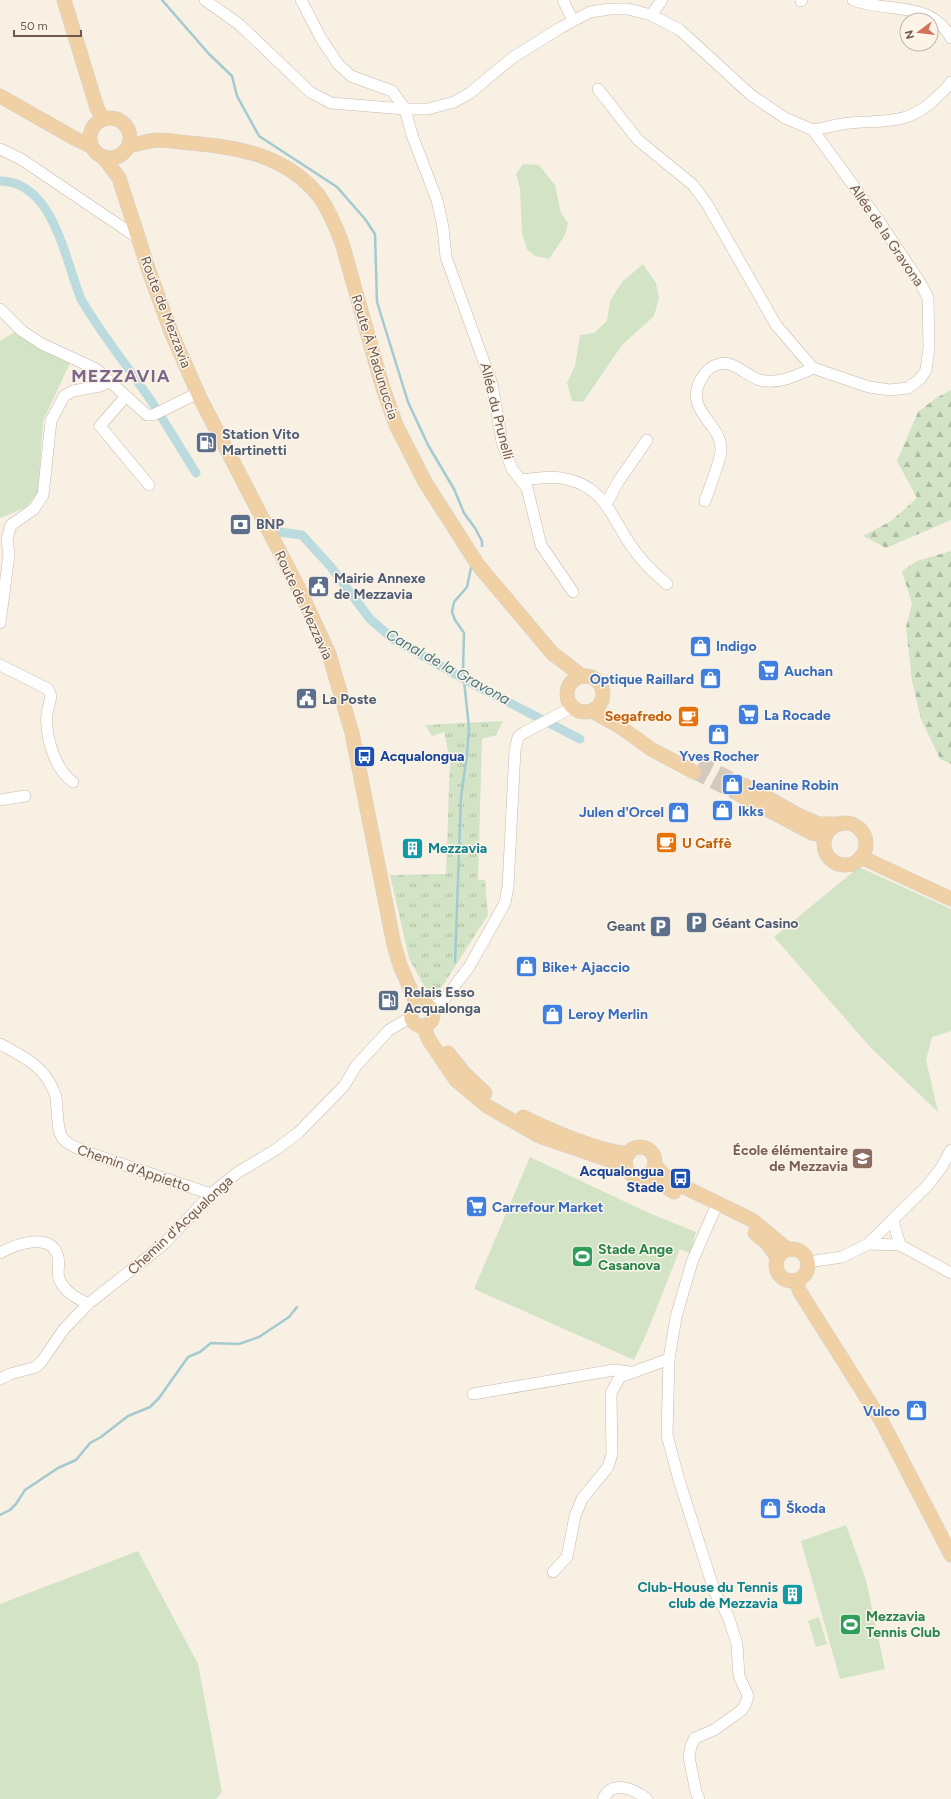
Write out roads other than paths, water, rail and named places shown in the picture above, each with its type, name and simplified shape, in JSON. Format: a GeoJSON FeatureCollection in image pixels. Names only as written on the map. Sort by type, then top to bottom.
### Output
{"type":"FeatureCollection","features":[{"type":"Feature","properties":{"kind":"main road"},"geometry":{"type":"LineString","coordinates":[[64,0],[97,108],[103,119]]}},
{"type":"Feature","properties":{"kind":"main road"},"geometry":{"type":"LineString","coordinates":[[0,96],[91,146],[104,158],[119,178]]}},
{"type":"Feature","properties":{"kind":"main road"},"geometry":{"type":"LineString","coordinates":[[91,146],[91,132],[98,122],[103,119],[111,118],[124,124],[129,131],[130,138],[119,178]]}},
{"type":"Feature","properties":{"kind":"main road","name":"Route À Madunuccia"},"geometry":{"type":"LineString","coordinates":[[129,131],[156,140],[221,146],[255,153],[278,163],[298,176],[319,196],[334,222],[342,243],[382,385],[396,425],[425,482],[461,541],[488,578],[552,653],[582,676]]}},
{"type":"Feature","properties":{"kind":"main road"},"geometry":{"type":"LineString","coordinates":[[74,138],[91,132]]}},
{"type":"Feature","properties":{"kind":"main road","name":"Route À Madunuccia"},"geometry":{"type":"LineString","coordinates":[[127,148],[156,140]]}},
{"type":"Feature","properties":{"kind":"main road"},"geometry":{"type":"LineString","coordinates":[[104,158],[116,158],[127,148]]}},
{"type":"Feature","properties":{"kind":"main road","name":"Route de Mezzavia"},"geometry":{"type":"LineString","coordinates":[[119,178],[171,332],[198,393],[302,596],[329,654],[352,733],[394,945],[414,1011]]}},
{"type":"Feature","properties":{"kind":"main road","name":"Route À Madunuccia"},"geometry":{"type":"LineString","coordinates":[[552,653],[568,687]]}},
{"type":"Feature","properties":{"kind":"main road"},"geometry":{"type":"LineString","coordinates":[[582,676],[591,677],[600,683],[603,688],[603,700],[600,705],[592,711],[582,712],[572,707],[567,698],[568,687],[572,682],[582,676]]}},
{"type":"Feature","properties":{"kind":"main road"},"geometry":{"type":"LineString","coordinates":[[603,700],[619,726]]}},
{"type":"Feature","properties":{"kind":"main road"},"geometry":{"type":"LineString","coordinates":[[592,711],[619,726],[651,749],[697,767]]}},
{"type":"Feature","properties":{"kind":"main road"},"geometry":{"type":"LineString","coordinates":[[825,836],[812,833],[743,791],[819,824],[840,824],[852,825],[862,833],[865,841],[865,849],[861,857],[854,863],[844,865],[834,863],[827,856],[824,846],[825,836],[831,828],[840,824]]}},
{"type":"Feature","properties":{"kind":"main road"},"geometry":{"type":"LineString","coordinates":[[861,857],[951,899]]}},
{"type":"Feature","properties":{"kind":"main road"},"geometry":{"type":"LineString","coordinates":[[427,1024],[414,1022],[414,1011],[426,1004],[431,1008],[434,1015],[427,1024],[429,1040],[456,1080],[487,1106],[539,1136],[627,1160]]}},
{"type":"Feature","properties":{"kind":"main road"},"geometry":{"type":"LineString","coordinates":[[635,1148],[645,1148],[654,1156],[651,1170],[637,1177],[629,1171],[627,1160],[635,1148]]}},
{"type":"Feature","properties":{"kind":"main road"},"geometry":{"type":"LineString","coordinates":[[651,1170],[666,1177],[747,1226],[767,1243],[782,1253]]}},
{"type":"Feature","properties":{"kind":"main road"},"geometry":{"type":"LineString","coordinates":[[793,1248],[803,1253],[808,1262],[807,1272],[796,1281],[785,1280],[778,1273],[776,1262],[782,1253],[793,1248]]}},
{"type":"Feature","properties":{"kind":"main road"},"geometry":{"type":"LineString","coordinates":[[796,1281],[800,1292],[882,1422],[949,1549]]}},
{"type":"Feature","properties":{"kind":"street"},"geometry":{"type":"LineString","coordinates":[[206,0],[240,25],[310,92],[330,103],[405,109],[428,109],[454,102],[470,94],[512,58],[573,21],[590,12],[610,9],[628,9],[651,15],[680,30],[751,95],[785,118],[813,130],[848,123],[884,122],[918,114],[951,82]]}},
{"type":"Feature","properties":{"kind":"street"},"geometry":{"type":"LineString","coordinates":[[301,0],[322,40],[338,64],[351,76],[392,91],[405,109]]}},
{"type":"Feature","properties":{"kind":"street"},"geometry":{"type":"LineString","coordinates":[[563,0],[573,21]]}},
{"type":"Feature","properties":{"kind":"street"},"geometry":{"type":"LineString","coordinates":[[651,15],[662,0]]}},
{"type":"Feature","properties":{"kind":"street"},"geometry":{"type":"LineString","coordinates":[[853,0],[864,4],[919,12],[933,17],[943,26],[951,38]]}},
{"type":"Feature","properties":{"kind":"street"},"geometry":{"type":"LineString","coordinates":[[598,89],[638,140],[693,185],[707,204],[776,325],[813,368],[792,378],[762,381],[748,375],[732,364],[723,363],[713,366],[703,375],[698,385],[696,398],[699,408],[717,435],[721,451],[705,501]]}},
{"type":"Feature","properties":{"kind":"street","name":"Allée du Prunelli"},"geometry":{"type":"LineString","coordinates":[[405,109],[412,135],[437,200],[443,227],[446,257],[492,384],[502,442],[512,469],[527,488],[541,545],[574,592]]}},
{"type":"Feature","properties":{"kind":"street","name":"Allée de la Gravona"},"geometry":{"type":"LineString","coordinates":[[813,130],[877,218],[921,284],[928,298],[929,316],[929,348],[926,370],[920,379],[908,388],[890,390],[869,387],[813,368]]}},
{"type":"Feature","properties":{"kind":"street"},"geometry":{"type":"LineString","coordinates":[[0,149],[21,159],[138,238]]}},
{"type":"Feature","properties":{"kind":"street"},"geometry":{"type":"LineString","coordinates":[[0,308],[22,331],[42,344],[96,369],[147,415],[153,415],[198,393]]}},
{"type":"Feature","properties":{"kind":"street"},"geometry":{"type":"LineString","coordinates":[[0,623],[9,555],[7,539],[11,525],[34,509],[43,495],[51,421],[64,396],[73,390],[100,386],[110,382]]}},
{"type":"Feature","properties":{"kind":"street"},"geometry":{"type":"LineString","coordinates":[[126,396],[100,426],[149,485]]}},
{"type":"Feature","properties":{"kind":"street"},"geometry":{"type":"LineString","coordinates":[[606,504],[618,482],[647,440]]}},
{"type":"Feature","properties":{"kind":"street"},"geometry":{"type":"LineString","coordinates":[[521,480],[565,478],[583,484],[606,504],[634,551],[652,571],[667,584]]}},
{"type":"Feature","properties":{"kind":"street"},"geometry":{"type":"LineString","coordinates":[[0,665],[48,689],[52,696],[47,715],[54,757],[67,778],[73,782]]}},
{"type":"Feature","properties":{"kind":"street"},"geometry":{"type":"LineString","coordinates":[[431,1008],[444,1000],[469,967],[504,903],[508,887],[515,750],[518,737],[572,707]]}},
{"type":"Feature","properties":{"kind":"street"},"geometry":{"type":"LineString","coordinates":[[0,800],[25,796]]}},
{"type":"Feature","properties":{"kind":"street","name":"Chemin d'Acqualonga"},"geometry":{"type":"LineString","coordinates":[[0,1379],[10,1374],[36,1367],[42,1361],[64,1329],[88,1304],[164,1244],[211,1194],[238,1173],[275,1150],[298,1133],[344,1086],[356,1066],[389,1030],[414,1011]]}},
{"type":"Feature","properties":{"kind":"street","name":"Chemin d'Appietto"},"geometry":{"type":"LineString","coordinates":[[0,1044],[33,1062],[48,1080],[56,1095],[59,1131],[62,1139],[70,1146],[211,1194]]}},
{"type":"Feature","properties":{"kind":"street"},"geometry":{"type":"LineString","coordinates":[[808,1262],[842,1257],[868,1244],[927,1186],[941,1168],[951,1150]]}},
{"type":"Feature","properties":{"kind":"street"},"geometry":{"type":"LineString","coordinates":[[699,1799],[696,1792],[689,1757],[691,1746],[695,1738],[714,1730],[742,1710],[748,1696],[739,1676],[737,1644],[728,1616],[715,1592],[679,1480],[667,1435],[669,1360],[676,1318],[690,1269],[715,1206]]}},
{"type":"Feature","properties":{"kind":"street"},"geometry":{"type":"LineString","coordinates":[[893,1220],[900,1245]]}},
{"type":"Feature","properties":{"kind":"street"},"geometry":{"type":"LineString","coordinates":[[0,1252],[9,1248],[39,1241],[48,1243],[54,1247],[58,1257],[59,1280],[67,1292],[88,1304]]}},
{"type":"Feature","properties":{"kind":"street"},"geometry":{"type":"LineString","coordinates":[[868,1244],[900,1245],[951,1273]]}},
{"type":"Feature","properties":{"kind":"street"},"geometry":{"type":"LineString","coordinates":[[553,1572],[567,1557],[575,1516],[582,1499],[608,1467],[612,1454],[611,1393],[620,1377],[669,1360]]}},
{"type":"Feature","properties":{"kind":"street"},"geometry":{"type":"LineString","coordinates":[[473,1394],[614,1370],[633,1372]]}},
{"type":"Feature","properties":{"kind":"street"},"geometry":{"type":"LineString","coordinates":[[603,1799],[607,1792],[616,1787],[622,1787],[637,1791],[647,1799]]}},
{"type":"Feature","properties":{"kind":"waterway"},"geometry":{"type":"LineString","coordinates":[[162,0],[209,54],[232,76],[237,96],[259,136],[337,187],[365,219],[375,234],[377,302],[408,402],[428,445],[454,489],[464,513],[482,541],[482,546]]}},
{"type":"Feature","properties":{"kind":"waterway","name":"Canal de la Gravona"},"geometry":{"type":"LineString","coordinates":[[0,181],[17,184],[31,192],[42,204],[52,220],[59,236],[81,300],[157,410]]}},
{"type":"Feature","properties":{"kind":"waterway","name":"Canal de la Gravona"},"geometry":{"type":"LineString","coordinates":[[162,418],[196,473]]}},
{"type":"Feature","properties":{"kind":"waterway","name":"Canal de la Gravona"},"geometry":{"type":"LineString","coordinates":[[279,532],[302,535],[331,567],[370,619],[393,639],[473,684],[580,739]]}},
{"type":"Feature","properties":{"kind":"waterway"},"geometry":{"type":"LineString","coordinates":[[455,962],[461,797],[469,728],[463,671],[464,633],[455,620],[452,612],[454,602],[467,587],[471,568]]}},
{"type":"Feature","properties":{"kind":"waterway"},"geometry":{"type":"LineString","coordinates":[[0,1515],[10,1510],[25,1490],[58,1468],[76,1460],[90,1443],[101,1437],[128,1416],[150,1407],[159,1398],[188,1357],[200,1352],[211,1343],[239,1344],[259,1337],[289,1317],[297,1307]]}},
{"type":"Feature","properties":{"kind":"tunnel"},"geometry":{"type":"LineString","coordinates":[[699,763],[746,786]]}},
{"type":"Feature","properties":{"kind":"tunnel"},"geometry":{"type":"LineString","coordinates":[[694,772],[740,795]]}},
{"type":"Feature","properties":{"kind":"place","name":"Station Vito Martinetti"},"geometry":{"type":"Point","coordinates":[207,442]}},
{"type":"Feature","properties":{"kind":"place","name":"BNP"},"geometry":{"type":"Point","coordinates":[240,524]}},
{"type":"Feature","properties":{"kind":"place","name":"Mairie Annexe de Mezzavia"},"geometry":{"type":"Point","coordinates":[319,586]}},
{"type":"Feature","properties":{"kind":"place","name":"Indigo"},"geometry":{"type":"Point","coordinates":[701,646]}},
{"type":"Feature","properties":{"kind":"place","name":"Auchan"},"geometry":{"type":"Point","coordinates":[769,671]}},
{"type":"Feature","properties":{"kind":"place","name":"Optique Raillard"},"geometry":{"type":"Point","coordinates":[710,679]}},
{"type":"Feature","properties":{"kind":"place","name":"La Poste"},"geometry":{"type":"Point","coordinates":[307,699]}},
{"type":"Feature","properties":{"kind":"place","name":"La Rocade"},"geometry":{"type":"Point","coordinates":[748,715]}},
{"type":"Feature","properties":{"kind":"place","name":"Segafredo"},"geometry":{"type":"Point","coordinates":[688,716]}},
{"type":"Feature","properties":{"kind":"place","name":"Yves Rocher"},"geometry":{"type":"Point","coordinates":[719,734]}},
{"type":"Feature","properties":{"kind":"place","name":"Acqualongua"},"geometry":{"type":"Point","coordinates":[364,756]}},
{"type":"Feature","properties":{"kind":"place","name":"Jeanine Robin"},"geometry":{"type":"Point","coordinates":[732,785]}},
{"type":"Feature","properties":{"kind":"place","name":"Ikks"},"geometry":{"type":"Point","coordinates":[722,811]}},
{"type":"Feature","properties":{"kind":"place","name":"Julen d'Orcel"},"geometry":{"type":"Point","coordinates":[679,812]}},
{"type":"Feature","properties":{"kind":"place","name":"U Caffè"},"geometry":{"type":"Point","coordinates":[666,843]}},
{"type":"Feature","properties":{"kind":"place","name":"Mezzavia"},"geometry":{"type":"Point","coordinates":[413,848]}},
{"type":"Feature","properties":{"kind":"place","name":"Géant Casino"},"geometry":{"type":"Point","coordinates":[696,923]}},
{"type":"Feature","properties":{"kind":"place","name":"Geant"},"geometry":{"type":"Point","coordinates":[661,926]}},
{"type":"Feature","properties":{"kind":"place","name":"Bike+ Ajaccio"},"geometry":{"type":"Point","coordinates":[526,967]}},
{"type":"Feature","properties":{"kind":"place","name":"Relais Esso Acqualonga"},"geometry":{"type":"Point","coordinates":[389,1000]}},
{"type":"Feature","properties":{"kind":"place","name":"Leroy Merlin"},"geometry":{"type":"Point","coordinates":[552,1014]}},
{"type":"Feature","properties":{"kind":"place","name":"École élémentaire de Mezzavia"},"geometry":{"type":"Point","coordinates":[863,1158]}},
{"type":"Feature","properties":{"kind":"place","name":"Acqualongua Stade"},"geometry":{"type":"Point","coordinates":[680,1179]}},
{"type":"Feature","properties":{"kind":"place","name":"Carrefour Market"},"geometry":{"type":"Point","coordinates":[476,1207]}},
{"type":"Feature","properties":{"kind":"place","name":"Stade Ange Casanova"},"geometry":{"type":"Point","coordinates":[582,1257]}},
{"type":"Feature","properties":{"kind":"place","name":"Vulco"},"geometry":{"type":"Point","coordinates":[916,1411]}},
{"type":"Feature","properties":{"kind":"place","name":"Škoda"},"geometry":{"type":"Point","coordinates":[770,1508]}},
{"type":"Feature","properties":{"kind":"place","name":"Club-House du Tennis club de Mezzavia"},"geometry":{"type":"Point","coordinates":[793,1595]}},
{"type":"Feature","properties":{"kind":"place","name":"Mezzavia Tennis Club"},"geometry":{"type":"Point","coordinates":[850,1624]}},
{"type":"Feature","properties":{"kind":"district","name":"MEZZAVIA"},"geometry":{"type":"Point","coordinates":[121,376]}}]}
